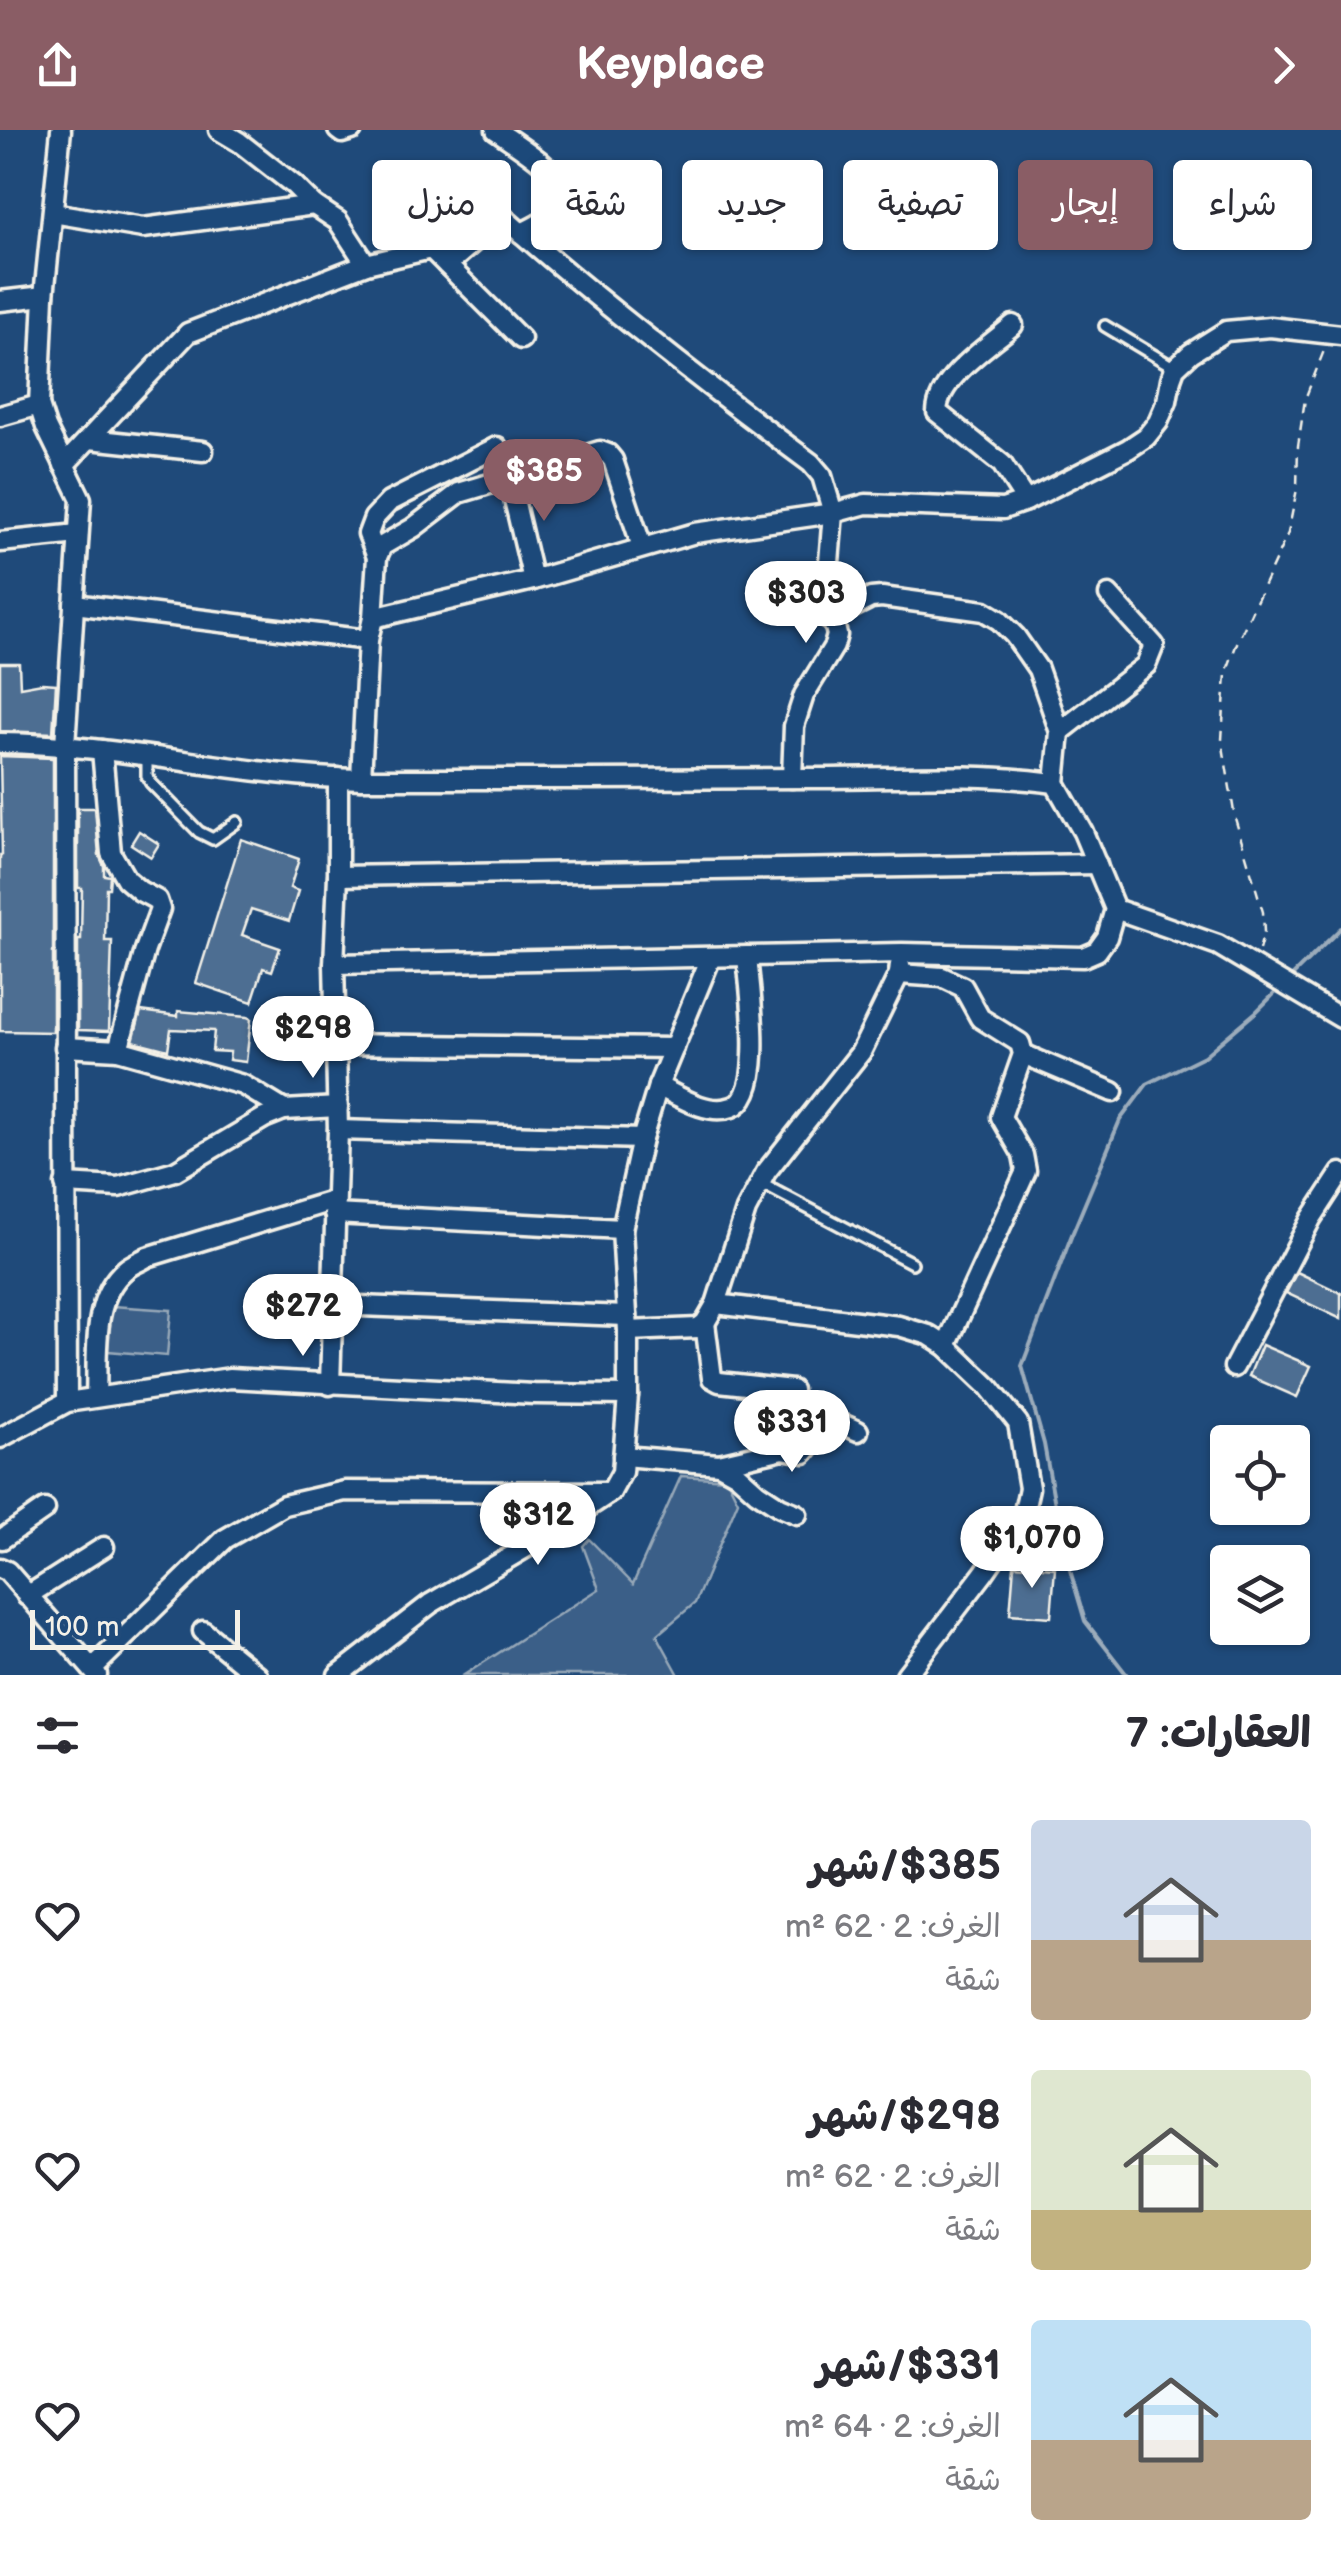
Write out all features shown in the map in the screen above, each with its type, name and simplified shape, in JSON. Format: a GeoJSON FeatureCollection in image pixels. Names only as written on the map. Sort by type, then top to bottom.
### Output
{"type":"FeatureCollection","features":[{"type":"Feature","properties":{"kind":"street"},"geometry":{"type":"LineString","coordinates":[[61,130],[44,296],[39,405],[81,499],[65,745],[66,1402]]}},
{"type":"Feature","properties":{"kind":"street"},"geometry":{"type":"LineString","coordinates":[[219,130],[338,221],[366,264]]}},
{"type":"Feature","properties":{"kind":"street"},"geometry":{"type":"LineString","coordinates":[[338,130],[352,130]]}},
{"type":"Feature","properties":{"kind":"street"},"geometry":{"type":"LineString","coordinates":[[503,132],[545,165],[562,189],[560,205],[552,216],[520,233]]}},
{"type":"Feature","properties":{"kind":"street"},"geometry":{"type":"LineString","coordinates":[[53,213],[143,228],[314,204]]}},
{"type":"Feature","properties":{"kind":"street"},"geometry":{"type":"LineString","coordinates":[[447,265],[500,219],[505,219],[822,476],[833,514],[825,612],[837,635],[804,695],[794,726],[792,778]]}},
{"type":"Feature","properties":{"kind":"street"},"geometry":{"type":"LineString","coordinates":[[64,465],[188,332],[366,264],[432,250],[522,338]]}},
{"type":"Feature","properties":{"kind":"street"},"geometry":{"type":"LineString","coordinates":[[0,301],[44,296]]}},
{"type":"Feature","properties":{"kind":"street"},"geometry":{"type":"LineString","coordinates":[[1013,325],[948,382],[938,400],[937,412],[1002,464],[1026,501]]}},
{"type":"Feature","properties":{"kind":"street"},"geometry":{"type":"LineString","coordinates":[[373,618],[532,580],[695,534],[833,514],[866,504],[1003,509],[1026,501],[1146,437],[1167,401],[1175,368],[1191,353],[1226,332],[1270,328],[1337,335]]}},
{"type":"Feature","properties":{"kind":"street"},"geometry":{"type":"LineString","coordinates":[[0,416],[39,405]]}},
{"type":"Feature","properties":{"kind":"street"},"geometry":{"type":"LineString","coordinates":[[90,439],[203,451]]}},
{"type":"Feature","properties":{"kind":"street"},"geometry":{"type":"LineString","coordinates":[[377,557],[368,534],[374,518],[389,502],[497,447]]}},
{"type":"Feature","properties":{"kind":"street"},"geometry":{"type":"LineString","coordinates":[[362,779],[368,640],[377,557],[382,546],[459,493],[600,451],[612,460],[642,547]]}},
{"type":"Feature","properties":{"kind":"street"},"geometry":{"type":"LineString","coordinates":[[509,478],[532,580]]}},
{"type":"Feature","properties":{"kind":"street"},"geometry":{"type":"LineString","coordinates":[[0,542],[78,534]]}},
{"type":"Feature","properties":{"kind":"street"},"geometry":{"type":"LineString","coordinates":[[1060,732],[1146,665],[1151,656],[1154,645],[1108,595]]}},
{"type":"Feature","properties":{"kind":"street"},"geometry":{"type":"LineString","coordinates":[[334,964],[902,953],[1084,957],[1097,951],[1107,937],[1114,909],[1084,832],[1055,783],[1060,732],[1038,669],[1016,636],[984,610],[882,597],[871,598],[830,619]]}},
{"type":"Feature","properties":{"kind":"street"},"geometry":{"type":"LineString","coordinates":[[74,604],[368,640]]}},
{"type":"Feature","properties":{"kind":"street"},"geometry":{"type":"LineString","coordinates":[[0,743],[65,745],[362,779],[944,775],[1055,783]]}},
{"type":"Feature","properties":{"kind":"street"},"geometry":{"type":"LineString","coordinates":[[102,750],[111,853],[126,878],[157,900],[160,909],[118,1050]]}},
{"type":"Feature","properties":{"kind":"street"},"geometry":{"type":"LineString","coordinates":[[330,1385],[338,1130],[334,964],[338,778]]}},
{"type":"Feature","properties":{"kind":"street"},"geometry":{"type":"LineString","coordinates":[[338,876],[1097,864]]}},
{"type":"Feature","properties":{"kind":"street"},"geometry":{"type":"LineString","coordinates":[[1114,909],[1218,944],[1341,1018]]}},
{"type":"Feature","properties":{"kind":"street"},"geometry":{"type":"LineString","coordinates":[[332,1305],[698,1328],[716,1304],[746,1210],[760,1183],[860,1052],[899,974],[902,953]]}},
{"type":"Feature","properties":{"kind":"street"},"geometry":{"type":"LineString","coordinates":[[658,1086],[704,1108],[732,1108],[742,1099],[754,1057],[747,956]]}},
{"type":"Feature","properties":{"kind":"street"},"geometry":{"type":"LineString","coordinates":[[338,1675],[430,1604],[612,1492],[622,1472],[628,1395],[622,1229],[658,1086],[711,957]]}},
{"type":"Feature","properties":{"kind":"street"},"geometry":{"type":"LineString","coordinates":[[899,974],[942,978],[964,987],[980,1018],[1020,1043],[1022,1054],[1001,1116],[1023,1155],[1026,1171],[946,1346]]}},
{"type":"Feature","properties":{"kind":"street"},"geometry":{"type":"LineString","coordinates":[[336,1044],[674,1048]]}},
{"type":"Feature","properties":{"kind":"street"},"geometry":{"type":"LineString","coordinates":[[65,1047],[118,1050],[243,1085],[284,1110]]}},
{"type":"Feature","properties":{"kind":"street"},"geometry":{"type":"LineString","coordinates":[[1022,1054],[1114,1092]]}},
{"type":"Feature","properties":{"kind":"street"},"geometry":{"type":"LineString","coordinates":[[65,1184],[118,1186],[175,1170],[284,1110],[338,1107]]}},
{"type":"Feature","properties":{"kind":"street"},"geometry":{"type":"LineString","coordinates":[[338,1130],[642,1138]]}},
{"type":"Feature","properties":{"kind":"street"},"geometry":{"type":"LineString","coordinates":[[1234,1367],[1311,1219],[1341,1173]]}},
{"type":"Feature","properties":{"kind":"street"},"geometry":{"type":"LineString","coordinates":[[96,1397],[100,1310],[125,1269],[147,1258],[335,1207],[622,1229]]}},
{"type":"Feature","properties":{"kind":"street"},"geometry":{"type":"LineString","coordinates":[[716,1304],[899,1326],[929,1335],[989,1386],[1018,1422],[1029,1488],[1023,1516],[906,1675]]}},
{"type":"Feature","properties":{"kind":"street"},"geometry":{"type":"LineString","coordinates":[[705,1323],[712,1378],[792,1390]]}},
{"type":"Feature","properties":{"kind":"street"},"geometry":{"type":"LineString","coordinates":[[0,1438],[66,1402],[230,1378],[534,1394],[628,1395]]}},
{"type":"Feature","properties":{"kind":"street"},"geometry":{"type":"LineString","coordinates":[[623,1456],[719,1464],[783,1449],[804,1454],[835,1421],[858,1431]]}},
{"type":"Feature","properties":{"kind":"street"},"geometry":{"type":"LineString","coordinates":[[719,1464],[780,1507],[797,1514]]}},
{"type":"Feature","properties":{"kind":"street"},"geometry":{"type":"LineString","coordinates":[[45,1509],[1,1537],[3,1570],[95,1672],[225,1539],[284,1505],[345,1490],[612,1492]]}},
{"type":"Feature","properties":{"kind":"street"},"geometry":{"type":"LineString","coordinates":[[27,1596],[104,1548]]}},
{"type":"Feature","properties":{"kind":"street"},"geometry":{"type":"LineString","coordinates":[[203,1631],[258,1675]]}},
{"type":"Feature","properties":{"kind":"lane"},"geometry":{"type":"LineString","coordinates":[[1105,326],[1175,368]]}},
{"type":"Feature","properties":{"kind":"lane"},"geometry":{"type":"LineString","coordinates":[[147,756],[150,783],[200,832],[212,839],[236,822]]}},
{"type":"Feature","properties":{"kind":"lane"},"geometry":{"type":"LineString","coordinates":[[760,1183],[912,1263]]}},
{"type":"Feature","properties":{"kind":"path"},"geometry":{"type":"LineString","coordinates":[[1255,966],[1264,932],[1263,912],[1235,818],[1222,740],[1226,673],[1288,533],[1297,489],[1304,399],[1337,335]]}},
{"type":"Feature","properties":{"kind":"shaded area"},"geometry":{"type":"Polygon","coordinates":[[[112,1306],[171,1310],[167,1356],[108,1351],[112,1306]]]}},
{"type":"Feature","properties":{"kind":"shaded area"},"geometry":{"type":"Polygon","coordinates":[[[681,1476],[727,1479],[738,1501],[695,1603],[657,1635],[679,1675],[464,1675],[599,1589],[583,1546],[589,1539],[633,1584],[681,1476]]]}},
{"type":"Feature","properties":{"kind":"building"},"geometry":{"type":"Polygon","coordinates":[[[0,663],[19,663],[20,687],[56,684],[53,733],[0,731],[0,663]]]}},
{"type":"Feature","properties":{"kind":"building"},"geometry":{"type":"Polygon","coordinates":[[[0,756],[53,758],[53,1032],[0,1031],[0,756]]]}},
{"type":"Feature","properties":{"kind":"building"},"geometry":{"type":"Polygon","coordinates":[[[78,808],[95,808],[99,855],[104,875],[110,876],[106,888],[105,941],[112,941],[109,1031],[78,1030],[82,888],[78,888],[78,808]]]}},
{"type":"Feature","properties":{"kind":"building"},"geometry":{"type":"Polygon","coordinates":[[[139,831],[159,844],[151,857],[131,844],[139,831]]]}},
{"type":"Feature","properties":{"kind":"building"},"geometry":{"type":"Polygon","coordinates":[[[241,839],[299,859],[290,888],[298,891],[289,921],[251,909],[242,935],[280,948],[272,971],[263,968],[252,1002],[196,983],[241,839]]]}},
{"type":"Feature","properties":{"kind":"building"},"geometry":{"type":"Polygon","coordinates":[[[141,1011],[247,1017],[251,1019],[246,1062],[229,1060],[230,1052],[212,1051],[214,1031],[171,1029],[168,1050],[133,1041],[141,1011]]]}},
{"type":"Feature","properties":{"kind":"building"},"geometry":{"type":"Polygon","coordinates":[[[1297,1272],[1341,1293],[1341,1319],[1286,1293],[1297,1272]]]}},
{"type":"Feature","properties":{"kind":"building"},"geometry":{"type":"Polygon","coordinates":[[[1262,1345],[1311,1366],[1297,1397],[1249,1376],[1262,1345]]]}},
{"type":"Feature","properties":{"kind":"building"},"geometry":{"type":"Polygon","coordinates":[[[1014,1565],[1055,1568],[1051,1617],[1010,1614],[1014,1565]]]}},
{"type":"Feature","properties":{"kind":"waterway"},"geometry":{"type":"LineString","coordinates":[[1287,981],[1341,928]]}},
{"type":"Feature","properties":{"kind":"waterway"},"geometry":{"type":"LineString","coordinates":[[1127,1675],[1085,1621],[1062,1543],[1044,1444],[1022,1366],[1120,1120],[1147,1084],[1204,1056],[1281,987]]}}]}
